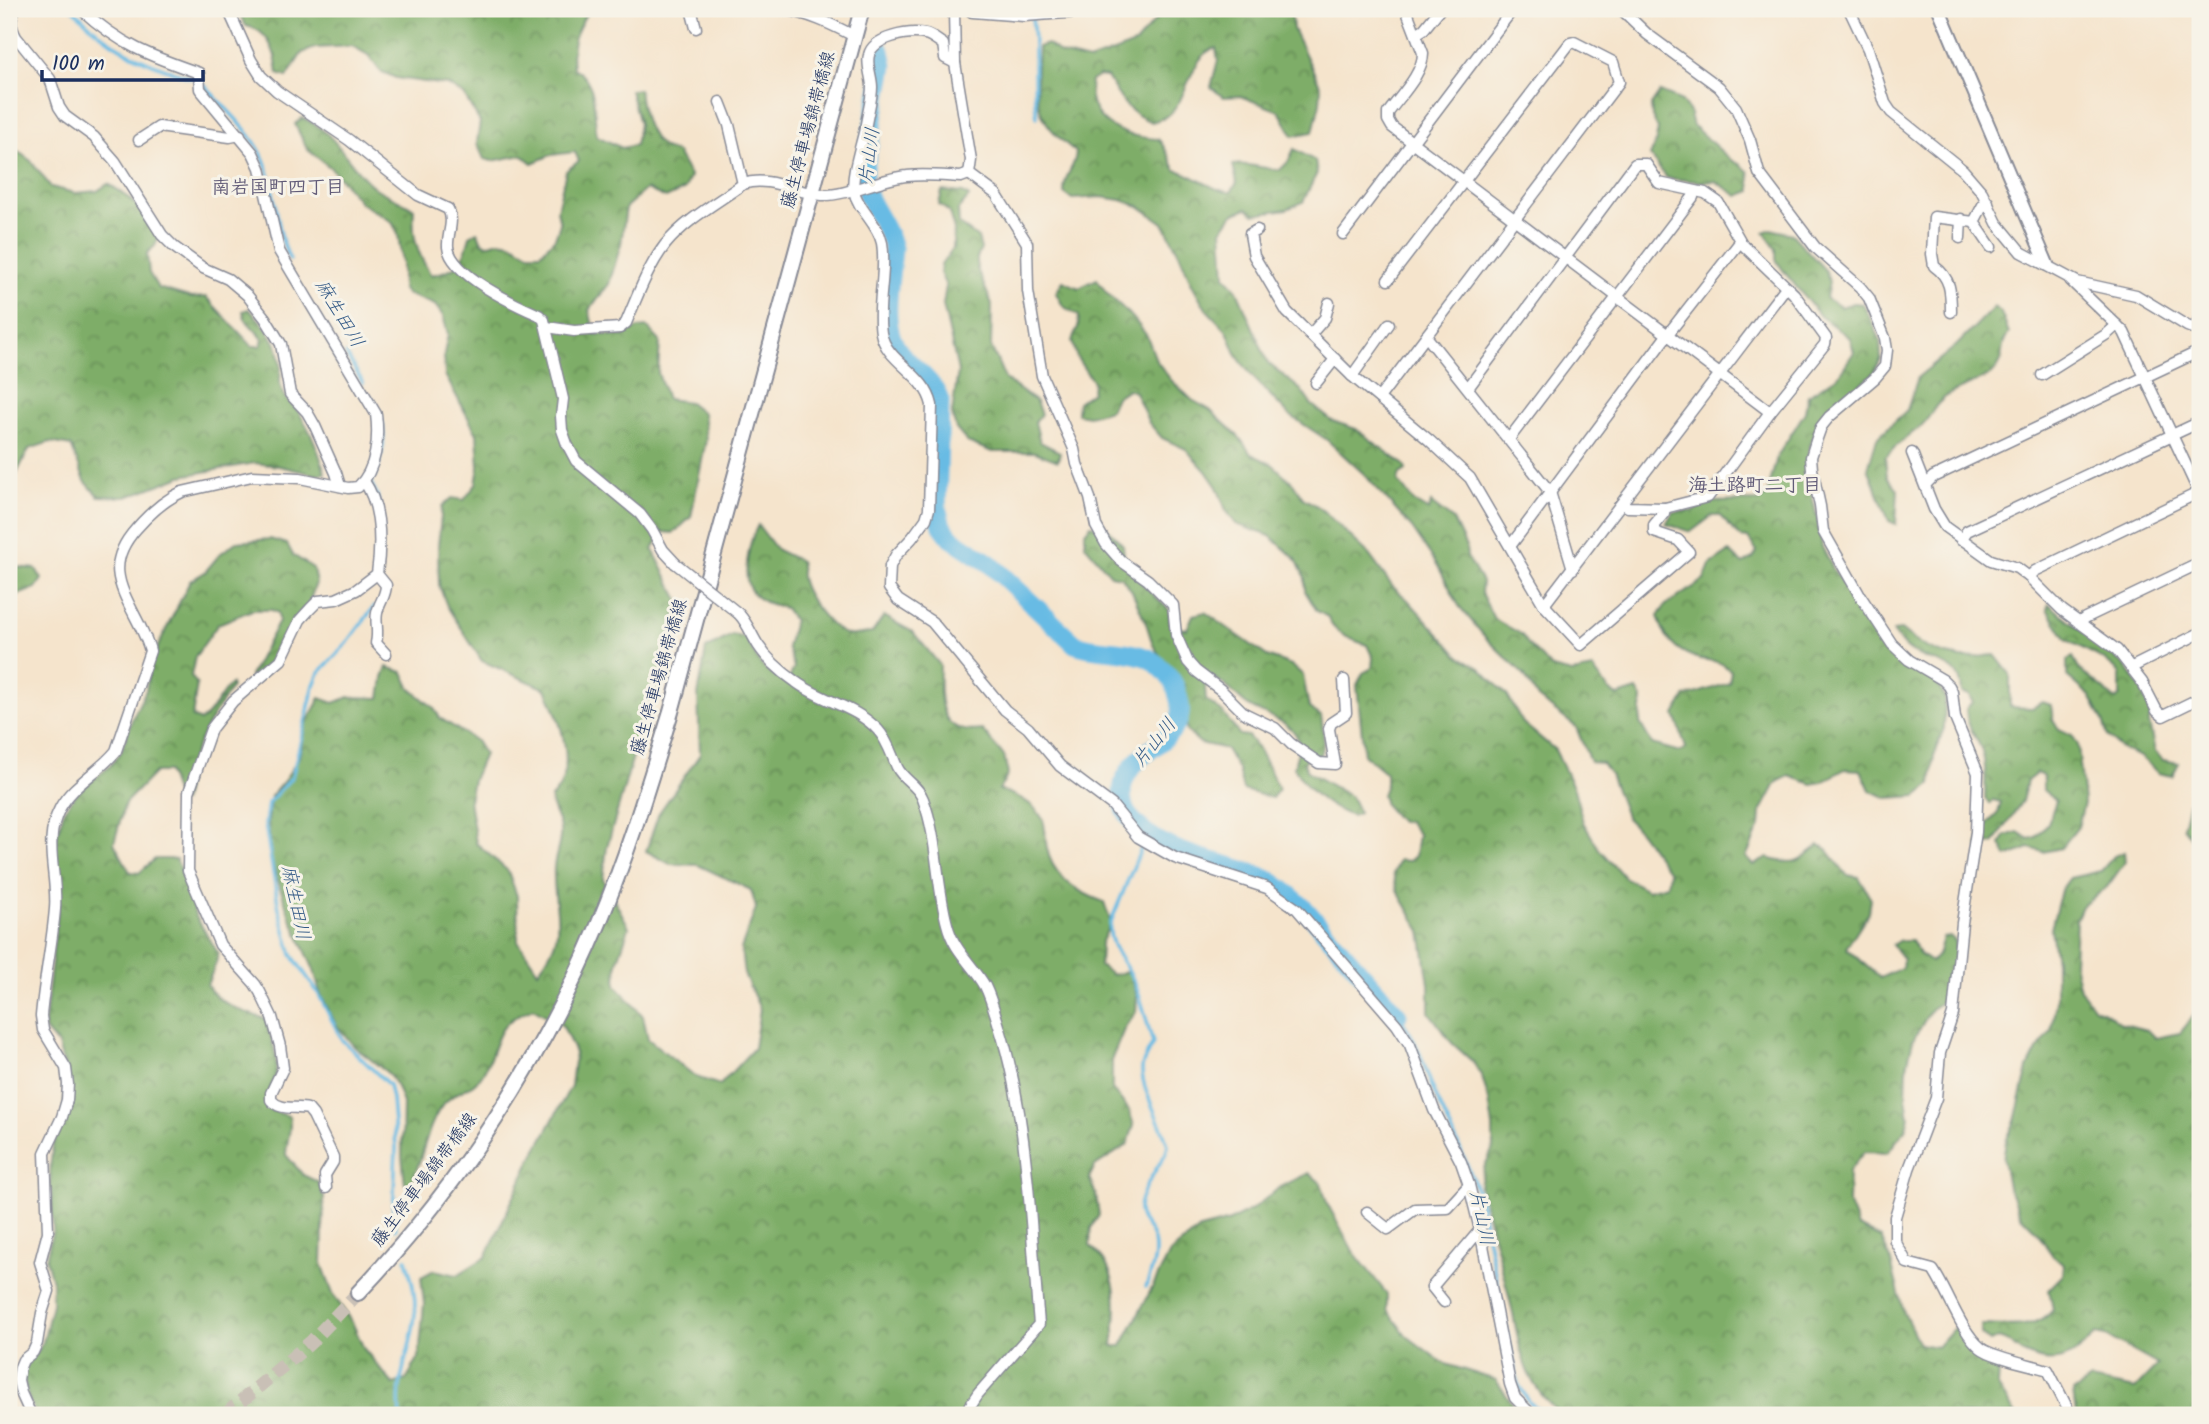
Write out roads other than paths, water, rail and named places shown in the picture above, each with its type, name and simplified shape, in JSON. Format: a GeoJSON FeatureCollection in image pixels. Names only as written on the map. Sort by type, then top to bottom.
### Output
{"type":"FeatureCollection","features":[{"type":"Feature","properties":{"kind":"highway"},"geometry":{"type":"LineString","coordinates":[[973,9],[1024,13],[1079,9]]}},
{"type":"Feature","properties":{"kind":"main road","name":"藤生停車場錦帯橋線"},"geometry":{"type":"LineString","coordinates":[[358,1293],[398,1251],[426,1216],[511,1095],[550,1026],[599,924],[638,819],[671,712],[862,9]]}},
{"type":"Feature","properties":{"kind":"street"},"geometry":{"type":"LineString","coordinates":[[15,9],[11,22],[16,37],[50,79],[59,107],[65,116],[94,137],[116,161],[162,235],[210,273],[228,279],[247,295],[265,318],[281,344],[290,394],[307,412],[315,426],[340,486]]}},
{"type":"Feature","properties":{"kind":"street"},"geometry":{"type":"LineString","coordinates":[[31,1415],[18,1380],[23,1360],[33,1352],[37,1343],[49,1291],[40,1262],[48,1232],[45,1153],[62,1117],[68,1084],[66,1068],[43,1030],[41,1017],[56,896],[50,841],[59,809],[71,793],[116,751],[150,651],[119,582],[116,565],[119,553],[129,536],[147,516],[182,492],[252,476],[288,477],[358,487],[364,481],[376,451],[378,434],[376,414],[279,251],[260,168],[253,153],[200,89],[199,74],[133,48],[100,26],[82,9]]}},
{"type":"Feature","properties":{"kind":"street"},"geometry":{"type":"LineString","coordinates":[[228,9],[251,61],[261,76],[277,91],[339,132],[418,195],[448,209],[452,224],[448,247],[457,263],[497,295],[539,315],[547,327],[563,399],[562,430],[576,461],[640,514],[663,550],[675,563],[739,614],[759,647],[797,684],[855,712],[878,730],[889,746],[903,777],[914,784],[923,797],[931,827],[947,924],[957,951],[986,987],[1000,1027],[1019,1107],[1039,1324],[978,1394],[964,1415]]}},
{"type":"Feature","properties":{"kind":"street"},"geometry":{"type":"LineString","coordinates":[[691,9],[696,29]]}},
{"type":"Feature","properties":{"kind":"street"},"geometry":{"type":"LineString","coordinates":[[782,9],[830,23],[854,36]]}},
{"type":"Feature","properties":{"kind":"street"},"geometry":{"type":"LineString","coordinates":[[954,9],[955,63],[971,160],[969,174]]}},
{"type":"Feature","properties":{"kind":"street"},"geometry":{"type":"LineString","coordinates":[[1406,9],[1423,53],[1423,61],[1388,113],[1392,127],[1770,412]]}},
{"type":"Feature","properties":{"kind":"street"},"geometry":{"type":"LineString","coordinates":[[1416,34],[1424,29],[1440,9]]}},
{"type":"Feature","properties":{"kind":"street"},"geometry":{"type":"LineString","coordinates":[[1343,234],[1513,9]]}},
{"type":"Feature","properties":{"kind":"street"},"geometry":{"type":"LineString","coordinates":[[1621,9],[1647,34],[1719,86],[1728,96],[1750,140],[1759,173],[1815,247],[1869,298],[1885,338],[1885,366],[1875,378],[1829,417],[1815,441],[1811,457],[1812,469],[1823,531],[1828,544],[1892,645],[1909,660],[1943,680],[1952,692],[1955,718],[1978,773],[1979,787],[1976,832],[1962,923],[1953,1014],[1940,1053],[1936,1098],[1909,1169],[1895,1217],[1895,1241],[1907,1263],[1933,1270],[1965,1327],[1983,1350],[2049,1370],[2071,1415]]}},
{"type":"Feature","properties":{"kind":"street"},"geometry":{"type":"LineString","coordinates":[[1849,9],[1868,49],[1885,103],[1891,112],[1963,170],[1988,202],[1997,223],[2021,252],[2048,264],[2068,278],[2124,332],[2200,493],[2035,571],[2029,577]]}},
{"type":"Feature","properties":{"kind":"street"},"geometry":{"type":"LineString","coordinates":[[1939,9],[2048,264]]}},
{"type":"Feature","properties":{"kind":"street"},"geometry":{"type":"LineString","coordinates":[[861,186],[854,173],[862,150],[872,91],[868,62],[872,49],[895,36],[923,33],[943,44],[945,58],[955,63]]}},
{"type":"Feature","properties":{"kind":"street"},"geometry":{"type":"LineString","coordinates":[[1379,398],[1619,82],[1613,62],[1574,42],[1570,43],[1388,280]]}},
{"type":"Feature","properties":{"kind":"street"},"geometry":{"type":"LineString","coordinates":[[720,102],[729,125],[743,184]]}},
{"type":"Feature","properties":{"kind":"street"},"geometry":{"type":"LineString","coordinates":[[139,140],[155,127],[230,137],[240,135]]}},
{"type":"Feature","properties":{"kind":"street"},"geometry":{"type":"LineString","coordinates":[[1468,388],[1635,164],[1646,164],[1659,183],[1705,193],[1718,202],[1740,242],[1794,294],[1826,338],[1825,344],[1770,412],[1708,497],[1665,509],[1628,507],[1622,504]]}},
{"type":"Feature","properties":{"kind":"street"},"geometry":{"type":"LineString","coordinates":[[547,327],[574,331],[620,328],[626,323],[666,243],[678,231],[743,184],[754,180],[812,193],[832,194],[907,175],[961,177],[969,174]]}},
{"type":"Feature","properties":{"kind":"street"},"geometry":{"type":"LineString","coordinates":[[969,174],[996,194],[1027,243],[1028,291],[1041,376],[1074,449],[1096,526],[1106,544],[1121,561],[1148,580],[1173,605],[1176,635],[1188,662],[1244,713],[1275,728],[1291,744],[1319,763],[1333,766],[1335,761],[1329,729],[1331,723],[1346,713],[1344,680]]}},
{"type":"Feature","properties":{"kind":"street"},"geometry":{"type":"LineString","coordinates":[[861,186],[855,195],[878,230],[882,242],[881,334],[887,349],[929,392],[932,405],[929,509],[926,519],[890,566],[889,588],[898,600],[932,622],[1005,710],[1028,728],[1060,766],[1112,805],[1138,836],[1175,858],[1267,888],[1297,909],[1397,1025],[1410,1045],[1434,1110],[1461,1162],[1469,1185],[1510,1384],[1515,1398],[1532,1415]]}},
{"type":"Feature","properties":{"kind":"street"},"geometry":{"type":"LineString","coordinates":[[1509,439],[1695,191]]}},
{"type":"Feature","properties":{"kind":"street"},"geometry":{"type":"LineString","coordinates":[[1974,222],[1988,202]]}},
{"type":"Feature","properties":{"kind":"street"},"geometry":{"type":"LineString","coordinates":[[1951,312],[1950,285],[1945,274],[1934,266],[1934,217],[1974,222],[1991,247]]}},
{"type":"Feature","properties":{"kind":"street"},"geometry":{"type":"LineString","coordinates":[[1960,238],[1961,219]]}},
{"type":"Feature","properties":{"kind":"street"},"geometry":{"type":"LineString","coordinates":[[1257,230],[1250,234],[1254,256],[1287,312],[1352,376],[1470,478],[1544,605],[1581,645],[1689,552],[1678,540],[1654,532],[1654,525],[1665,509]]}},
{"type":"Feature","properties":{"kind":"street"},"geometry":{"type":"LineString","coordinates":[[1511,545],[1740,242]]}},
{"type":"Feature","properties":{"kind":"street"},"geometry":{"type":"LineString","coordinates":[[2068,278],[2085,285],[2136,295],[2197,330],[2200,316]]}},
{"type":"Feature","properties":{"kind":"street"},"geometry":{"type":"LineString","coordinates":[[1544,605],[1786,287]]}},
{"type":"Feature","properties":{"kind":"street"},"geometry":{"type":"LineString","coordinates":[[1310,335],[1325,317],[1329,303]]}},
{"type":"Feature","properties":{"kind":"street"},"geometry":{"type":"LineString","coordinates":[[1352,376],[1389,324]]}},
{"type":"Feature","properties":{"kind":"street"},"geometry":{"type":"LineString","coordinates":[[2042,375],[2117,325]]}},
{"type":"Feature","properties":{"kind":"street"},"geometry":{"type":"LineString","coordinates":[[1426,336],[1550,492],[1573,569]]}},
{"type":"Feature","properties":{"kind":"street"},"geometry":{"type":"LineString","coordinates":[[1926,484],[1933,477],[2200,351]]}},
{"type":"Feature","properties":{"kind":"street"},"geometry":{"type":"LineString","coordinates":[[1316,383],[1335,359]]}},
{"type":"Feature","properties":{"kind":"street"},"geometry":{"type":"LineString","coordinates":[[1961,540],[1967,531],[2200,422]]}},
{"type":"Feature","properties":{"kind":"street"},"geometry":{"type":"LineString","coordinates":[[1912,453],[1934,509],[1945,527],[1991,560],[2017,568],[2079,623],[2117,650],[2132,667],[2157,711],[2164,716],[2200,698]]}},
{"type":"Feature","properties":{"kind":"street"},"geometry":{"type":"LineString","coordinates":[[364,481],[374,501],[380,538],[377,574],[386,585],[386,594],[376,615],[379,633],[376,643],[386,654]]}},
{"type":"Feature","properties":{"kind":"street"},"geometry":{"type":"LineString","coordinates":[[2079,623],[2200,563]]}},
{"type":"Feature","properties":{"kind":"street"},"geometry":{"type":"LineString","coordinates":[[326,1188],[325,1175],[333,1157],[308,1109],[275,1105],[271,1100],[271,1093],[283,1068],[272,1017],[255,984],[220,945],[188,871],[188,804],[206,742],[224,710],[277,664],[300,620],[318,601],[336,599],[356,590],[377,574]]}},
{"type":"Feature","properties":{"kind":"street"},"geometry":{"type":"LineString","coordinates":[[2132,667],[2200,633]]}},
{"type":"Feature","properties":{"kind":"street"},"geometry":{"type":"LineString","coordinates":[[1367,1212],[1388,1229],[1415,1209],[1448,1208],[1469,1185]]}},
{"type":"Feature","properties":{"kind":"street"},"geometry":{"type":"LineString","coordinates":[[1444,1302],[1433,1287],[1480,1230]]}},
{"type":"Feature","properties":{"kind":"waterway","name":"麻生田川"},"geometry":{"type":"LineString","coordinates":[[73,9],[114,44],[158,66],[192,78]]}},
{"type":"Feature","properties":{"kind":"waterway"},"geometry":{"type":"LineString","coordinates":[[1032,18],[1037,117]]}},
{"type":"Feature","properties":{"kind":"waterway","name":"片山川"},"geometry":{"type":"LineString","coordinates":[[881,51],[884,66],[863,177],[868,196],[893,248],[888,304],[890,332],[902,355],[929,382],[940,401],[937,508],[942,526],[951,538],[989,563],[1075,644],[1139,655],[1148,658],[1165,671],[1176,689],[1180,705],[1178,721],[1173,730],[1139,760],[1125,778],[1122,797],[1128,815],[1142,829],[1174,849],[1249,872],[1282,889],[1305,909],[1398,1015]]}},
{"type":"Feature","properties":{"kind":"waterway","name":"麻生田川"},"geometry":{"type":"LineString","coordinates":[[203,84],[243,127],[262,155],[290,260]]}},
{"type":"Feature","properties":{"kind":"waterway","name":"麻生田川"},"geometry":{"type":"LineString","coordinates":[[346,354],[363,383]]}},
{"type":"Feature","properties":{"kind":"waterway","name":"麻生田川"},"geometry":{"type":"LineString","coordinates":[[370,396],[381,417],[384,439],[380,461],[371,483],[378,503]]}},
{"type":"Feature","properties":{"kind":"waterway","name":"麻生田川"},"geometry":{"type":"LineString","coordinates":[[374,607],[348,642],[319,673],[292,777],[268,803],[265,824],[279,909],[292,955],[318,993],[342,1040],[389,1085],[396,1147],[393,1214],[396,1229]]}},
{"type":"Feature","properties":{"kind":"waterway"},"geometry":{"type":"LineString","coordinates":[[1146,1287],[1155,1246],[1151,1233],[1141,1219],[1139,1208],[1146,1187],[1168,1145],[1143,1077],[1143,1062],[1153,1043],[1132,976],[1114,948],[1110,924],[1147,834]]}},
{"type":"Feature","properties":{"kind":"waterway","name":"片山川"},"geometry":{"type":"LineString","coordinates":[[1398,1015],[1417,1047],[1479,1197],[1518,1384],[1530,1403],[1546,1415]]}},
{"type":"Feature","properties":{"kind":"waterway","name":"麻生田川"},"geometry":{"type":"LineString","coordinates":[[400,1415],[400,1387],[415,1313],[414,1292],[406,1259]]}},
{"type":"Feature","properties":{"kind":"tunnel"},"geometry":{"type":"LineString","coordinates":[[225,1415],[311,1342],[358,1293]]}},
{"type":"Feature","properties":{"kind":"district","name":"南岩国町四丁目"},"geometry":{"type":"Point","coordinates":[278,188]}},
{"type":"Feature","properties":{"kind":"district","name":"海土路町二丁目"},"geometry":{"type":"Point","coordinates":[1755,486]}}]}
